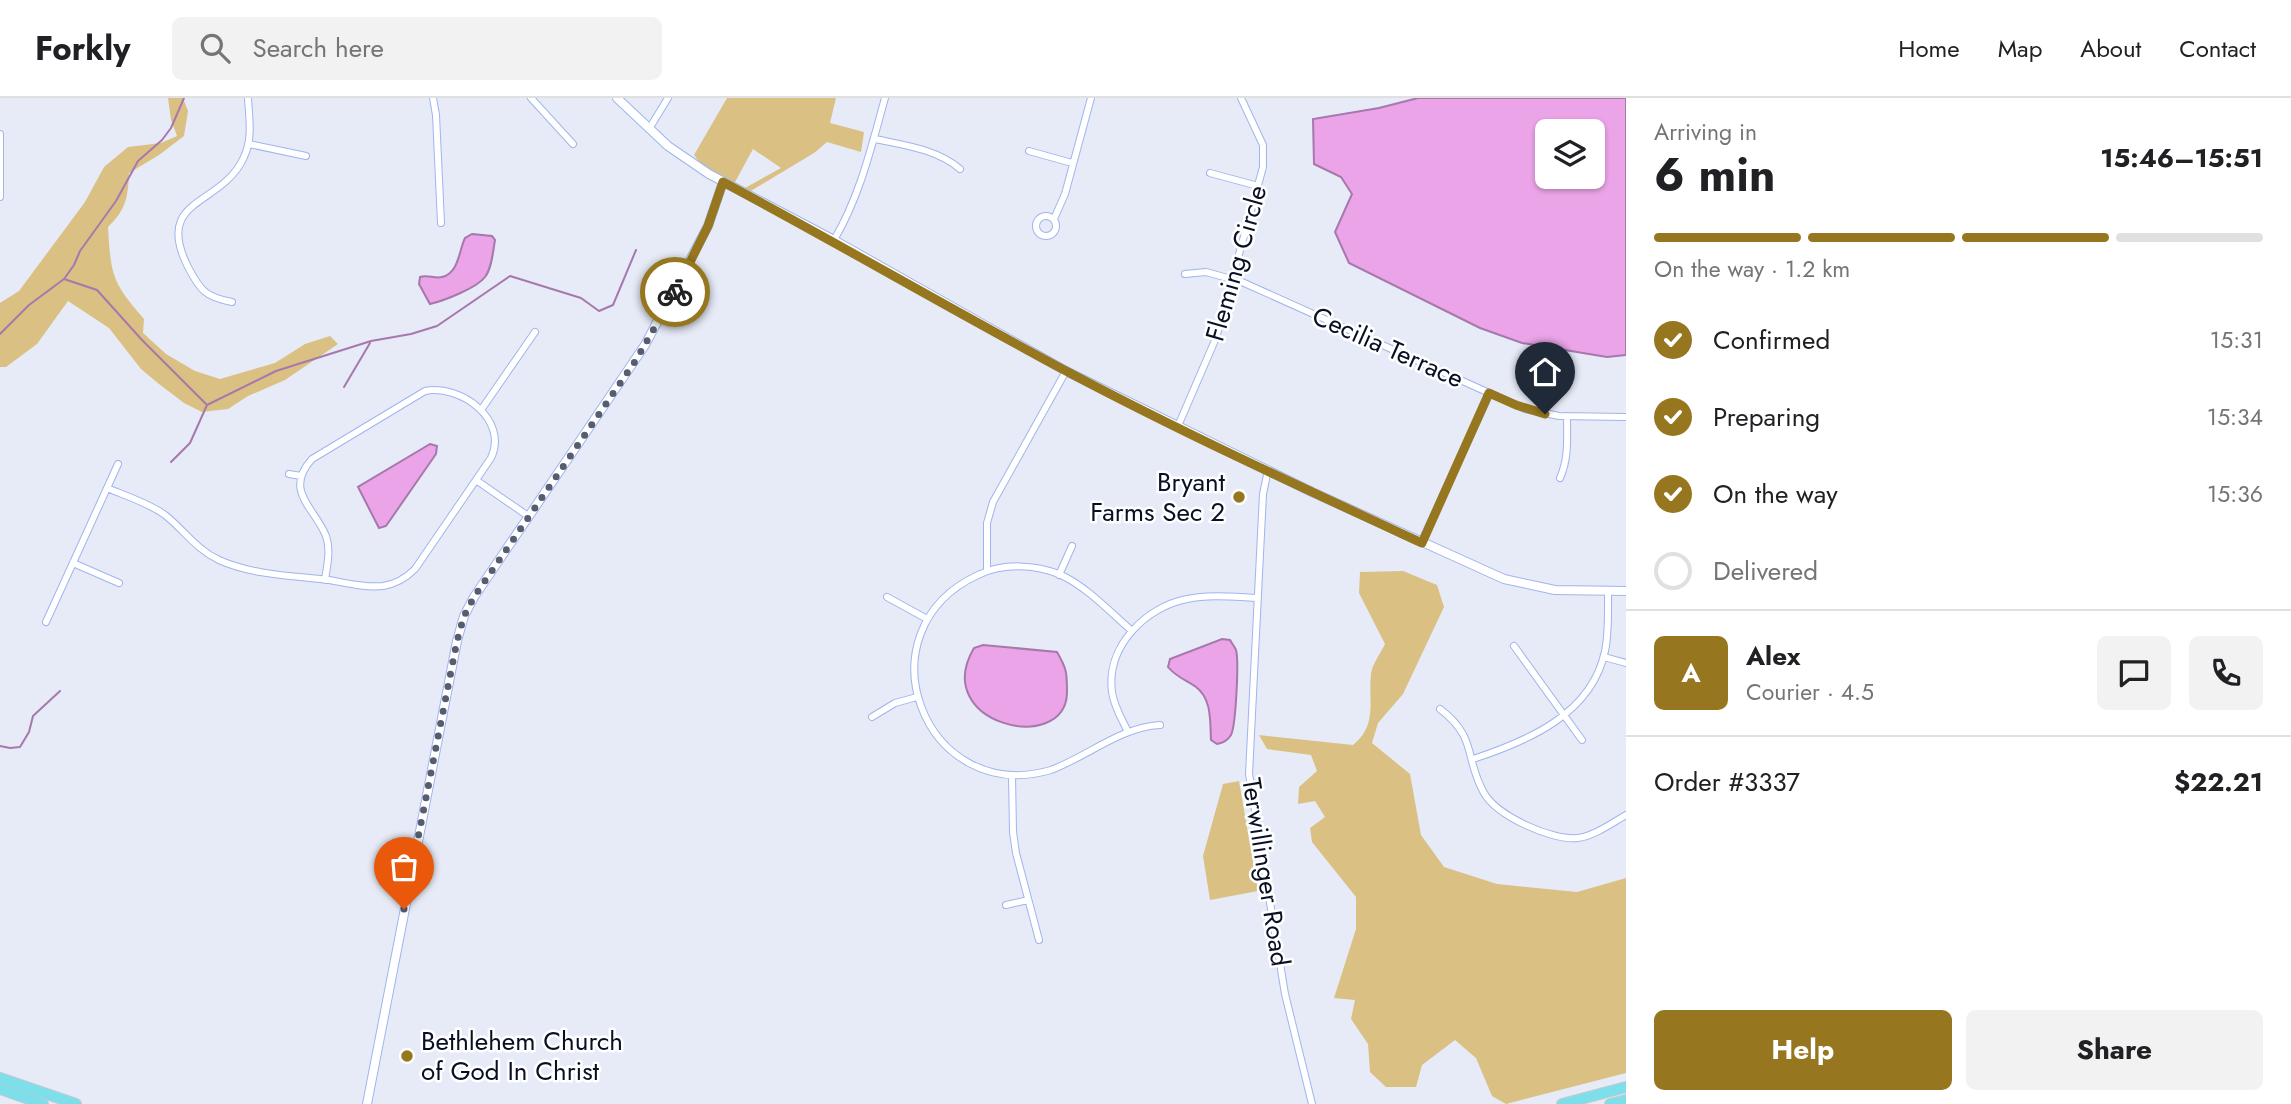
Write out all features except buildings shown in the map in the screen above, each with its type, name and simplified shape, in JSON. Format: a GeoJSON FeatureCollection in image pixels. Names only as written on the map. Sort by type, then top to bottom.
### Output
{"type":"FeatureCollection","features":[{"type":"Feature","properties":{"kind":"main road"},"geometry":{"type":"LineString","coordinates":[[0,1078],[76,1104]]}},
{"type":"Feature","properties":{"kind":"main road"},"geometry":{"type":"LineString","coordinates":[[1562,1104],[1626,1087]]}},
{"type":"Feature","properties":{"kind":"main road"},"geometry":{"type":"LineString","coordinates":[[0,1089],[43,1104]]}},
{"type":"Feature","properties":{"kind":"main road"},"geometry":{"type":"LineString","coordinates":[[1611,1104],[1626,1100]]}},
{"type":"Feature","properties":{"kind":"street"},"geometry":{"type":"LineString","coordinates":[[232,302],[216,299],[202,290],[184,258],[178,242],[178,231],[183,215],[235,173],[249,144],[248,98]]}},
{"type":"Feature","properties":{"kind":"street"},"geometry":{"type":"LineString","coordinates":[[433,98],[441,223]]}},
{"type":"Feature","properties":{"kind":"street"},"geometry":{"type":"LineString","coordinates":[[531,98],[573,144]]}},
{"type":"Feature","properties":{"kind":"street"},"geometry":{"type":"LineString","coordinates":[[617,98],[649,129],[693,164],[723,182],[834,240],[1066,371],[1268,470],[1422,543],[1487,572],[1522,584],[1555,590],[1626,591]]}},
{"type":"Feature","properties":{"kind":"street"},"geometry":{"type":"LineString","coordinates":[[649,129],[668,98]]}},
{"type":"Feature","properties":{"kind":"street"},"geometry":{"type":"LineString","coordinates":[[834,240],[855,200],[885,98]]}},
{"type":"Feature","properties":{"kind":"street"},"geometry":{"type":"LineString","coordinates":[[1054,219],[1065,194],[1091,98]]}},
{"type":"Feature","properties":{"kind":"street","name":"Fleming Circle"},"geometry":{"type":"LineString","coordinates":[[1178,426],[1216,338],[1265,155],[1241,98]]}},
{"type":"Feature","properties":{"kind":"street"},"geometry":{"type":"LineString","coordinates":[[0,134],[0,197]]}},
{"type":"Feature","properties":{"kind":"street"},"geometry":{"type":"LineString","coordinates":[[875,139],[950,160],[960,169]]}},
{"type":"Feature","properties":{"kind":"street"},"geometry":{"type":"LineString","coordinates":[[249,144],[306,156]]}},
{"type":"Feature","properties":{"kind":"street"},"geometry":{"type":"LineString","coordinates":[[1029,151],[1072,163]]}},
{"type":"Feature","properties":{"kind":"street"},"geometry":{"type":"LineString","coordinates":[[1210,173],[1258,186]]}},
{"type":"Feature","properties":{"kind":"street"},"geometry":{"type":"LineString","coordinates":[[367,1104],[462,622],[474,597],[656,328],[708,226],[723,182]]}},
{"type":"Feature","properties":{"kind":"street","name":"Cecilia Terrace"},"geometry":{"type":"LineString","coordinates":[[1185,274],[1206,272],[1233,279],[1525,409],[1567,416],[1626,417]]}},
{"type":"Feature","properties":{"kind":"street"},"geometry":{"type":"LineString","coordinates":[[481,410],[535,332]]}},
{"type":"Feature","properties":{"kind":"street"},"geometry":{"type":"LineString","coordinates":[[987,571],[987,523],[993,502],[1066,371]]}},
{"type":"Feature","properties":{"kind":"street"},"geometry":{"type":"LineString","coordinates":[[107,488],[161,512],[198,547],[218,559],[248,568],[325,580],[372,586],[386,585],[402,580],[422,560],[491,458],[496,443],[493,426],[481,410],[444,389],[425,391],[317,454],[301,476],[302,496],[328,541],[325,580]]}},
{"type":"Feature","properties":{"kind":"street"},"geometry":{"type":"LineString","coordinates":[[1422,543],[1489,393]]}},
{"type":"Feature","properties":{"kind":"street"},"geometry":{"type":"LineString","coordinates":[[1560,478],[1566,464],[1567,416]]}},
{"type":"Feature","properties":{"kind":"street"},"geometry":{"type":"LineString","coordinates":[[46,622],[118,464]]}},
{"type":"Feature","properties":{"kind":"street","name":"Terwillinger Road"},"geometry":{"type":"LineString","coordinates":[[1268,470],[1263,494],[1250,787],[1285,994],[1312,1104]]}},
{"type":"Feature","properties":{"kind":"street"},"geometry":{"type":"LineString","coordinates":[[289,474],[301,476]]}},
{"type":"Feature","properties":{"kind":"street"},"geometry":{"type":"LineString","coordinates":[[476,480],[528,516]]}},
{"type":"Feature","properties":{"kind":"street"},"geometry":{"type":"LineString","coordinates":[[1059,575],[1072,546]]}},
{"type":"Feature","properties":{"kind":"street"},"geometry":{"type":"LineString","coordinates":[[73,563],[119,583]]}},
{"type":"Feature","properties":{"kind":"street"},"geometry":{"type":"LineString","coordinates":[[1132,631],[1088,594],[1059,575],[1023,566],[987,571],[947,594],[927,619],[916,647],[914,671],[917,697],[929,724],[954,753],[975,766],[1012,775],[1051,770],[1128,732],[1145,726],[1160,725]]}},
{"type":"Feature","properties":{"kind":"street"},"geometry":{"type":"LineString","coordinates":[[1473,759],[1519,742],[1564,715],[1585,695],[1604,657],[1608,591]]}},
{"type":"Feature","properties":{"kind":"street"},"geometry":{"type":"LineString","coordinates":[[887,597],[927,619]]}},
{"type":"Feature","properties":{"kind":"street"},"geometry":{"type":"LineString","coordinates":[[1128,732],[1117,710],[1112,684],[1117,654],[1132,631],[1156,611],[1181,600],[1203,597],[1258,598]]}},
{"type":"Feature","properties":{"kind":"street"},"geometry":{"type":"LineString","coordinates":[[1514,646],[1582,740]]}},
{"type":"Feature","properties":{"kind":"street"},"geometry":{"type":"LineString","coordinates":[[1604,657],[1626,663]]}},
{"type":"Feature","properties":{"kind":"street"},"geometry":{"type":"LineString","coordinates":[[873,717],[895,703],[917,697]]}},
{"type":"Feature","properties":{"kind":"street"},"geometry":{"type":"LineString","coordinates":[[1440,709],[1462,729],[1484,793],[1499,810],[1560,837],[1575,839],[1626,815]]}},
{"type":"Feature","properties":{"kind":"street"},"geometry":{"type":"LineString","coordinates":[[1012,775],[1013,832],[1039,940]]}},
{"type":"Feature","properties":{"kind":"street"},"geometry":{"type":"LineString","coordinates":[[1006,905],[1028,900]]}},
{"type":"Feature","properties":{"kind":"shaded area"},"geometry":{"type":"Polygon","coordinates":[[[168,98],[183,98],[188,111],[184,136],[129,173],[125,203],[108,227],[115,278],[125,296],[144,319],[143,333],[166,354],[195,371],[220,379],[275,363],[305,344],[330,336],[338,344],[285,380],[248,396],[228,409],[202,412],[184,403],[159,384],[141,369],[109,328],[68,301],[37,344],[6,367],[0,367],[0,303],[19,291],[85,202],[104,167],[128,147],[161,143],[177,136],[171,120],[168,98]]]}},
{"type":"Feature","properties":{"kind":"shaded area"},"geometry":{"type":"Polygon","coordinates":[[[727,98],[836,98],[830,123],[864,132],[861,152],[827,142],[814,153],[749,192],[743,189],[781,168],[753,149],[734,184],[700,163],[694,155],[727,98]]]}},
{"type":"Feature","properties":{"kind":"shaded area"},"geometry":{"type":"Polygon","coordinates":[[[1418,98],[1626,98],[1626,355],[1607,357],[1522,343],[1480,328],[1349,263],[1335,232],[1352,194],[1341,177],[1314,164],[1313,119],[1379,108],[1418,98]]]}},
{"type":"Feature","properties":{"kind":"shaded area"},"geometry":{"type":"Polygon","coordinates":[[[472,234],[492,236],[495,240],[485,277],[468,290],[430,304],[419,284],[420,277],[448,275],[455,266],[465,238],[472,234]]]}},
{"type":"Feature","properties":{"kind":"shaded area"},"geometry":{"type":"Polygon","coordinates":[[[430,444],[437,446],[436,454],[386,526],[379,528],[358,487],[430,444]]]}},
{"type":"Feature","properties":{"kind":"shaded area"},"geometry":{"type":"Polygon","coordinates":[[[1403,571],[1437,585],[1444,607],[1403,694],[1378,723],[1372,743],[1410,774],[1421,835],[1444,867],[1497,884],[1577,892],[1626,878],[1626,1073],[1506,1104],[1492,1096],[1476,1058],[1455,1040],[1422,1065],[1416,1087],[1386,1087],[1370,1072],[1368,1044],[1351,1019],[1355,1000],[1334,998],[1356,929],[1356,897],[1312,842],[1310,828],[1325,817],[1315,801],[1298,804],[1299,787],[1317,771],[1311,755],[1267,749],[1259,735],[1353,745],[1361,737],[1369,721],[1372,670],[1385,644],[1359,593],[1360,572],[1403,571]]]}},
{"type":"Feature","properties":{"kind":"shaded area"},"geometry":{"type":"Polygon","coordinates":[[[1222,639],[1230,640],[1236,650],[1236,693],[1231,735],[1217,744],[1211,740],[1209,711],[1205,698],[1196,687],[1168,667],[1170,659],[1222,639]]]}},
{"type":"Feature","properties":{"kind":"shaded area"},"geometry":{"type":"Polygon","coordinates":[[[983,645],[1057,652],[1065,667],[1067,681],[1067,693],[1061,712],[1045,723],[1025,726],[1003,723],[983,712],[969,696],[965,674],[974,648],[983,645]]]}},
{"type":"Feature","properties":{"kind":"shaded area"},"geometry":{"type":"Polygon","coordinates":[[[1239,781],[1258,891],[1210,900],[1203,856],[1223,784],[1239,781]]]}},
{"type":"Feature","properties":{"kind":"waterway"},"geometry":{"type":"LineString","coordinates":[[64,279],[80,251],[116,201],[138,161],[162,140],[171,128],[184,98]]}},
{"type":"Feature","properties":{"kind":"waterway"},"geometry":{"type":"LineString","coordinates":[[171,462],[190,443],[207,405],[276,371],[371,341],[437,326],[510,276],[581,298],[599,311],[613,305],[636,250]]}},
{"type":"Feature","properties":{"kind":"waterway"},"geometry":{"type":"LineString","coordinates":[[0,334],[29,305],[64,279],[97,290],[206,404]]}},
{"type":"Feature","properties":{"kind":"waterway"},"geometry":{"type":"LineString","coordinates":[[344,387],[370,343]]}},
{"type":"Feature","properties":{"kind":"waterway"},"geometry":{"type":"LineString","coordinates":[[0,746],[20,747],[29,732],[33,716],[60,691]]}},
{"type":"Feature","properties":{"kind":"way so far"},"geometry":{"type":"LineString","coordinates":[[404,909],[464,616],[474,597],[645,345],[675,292]]}},
{"type":"Feature","properties":{"kind":"place","name":"Bryant Farms Sec 2"},"geometry":{"type":"Point","coordinates":[1239,497]}},
{"type":"Feature","properties":{"kind":"place","name":"Bethlehem Church of God In Christ"},"geometry":{"type":"Point","coordinates":[407,1056]}},
{"type":"Feature","properties":{"kind":"route"},"geometry":{"type":"LineString","coordinates":[[675,292],[717,207],[723,182],[834,240],[1085,381],[1422,543],[1489,393],[1545,414]]}}]}
